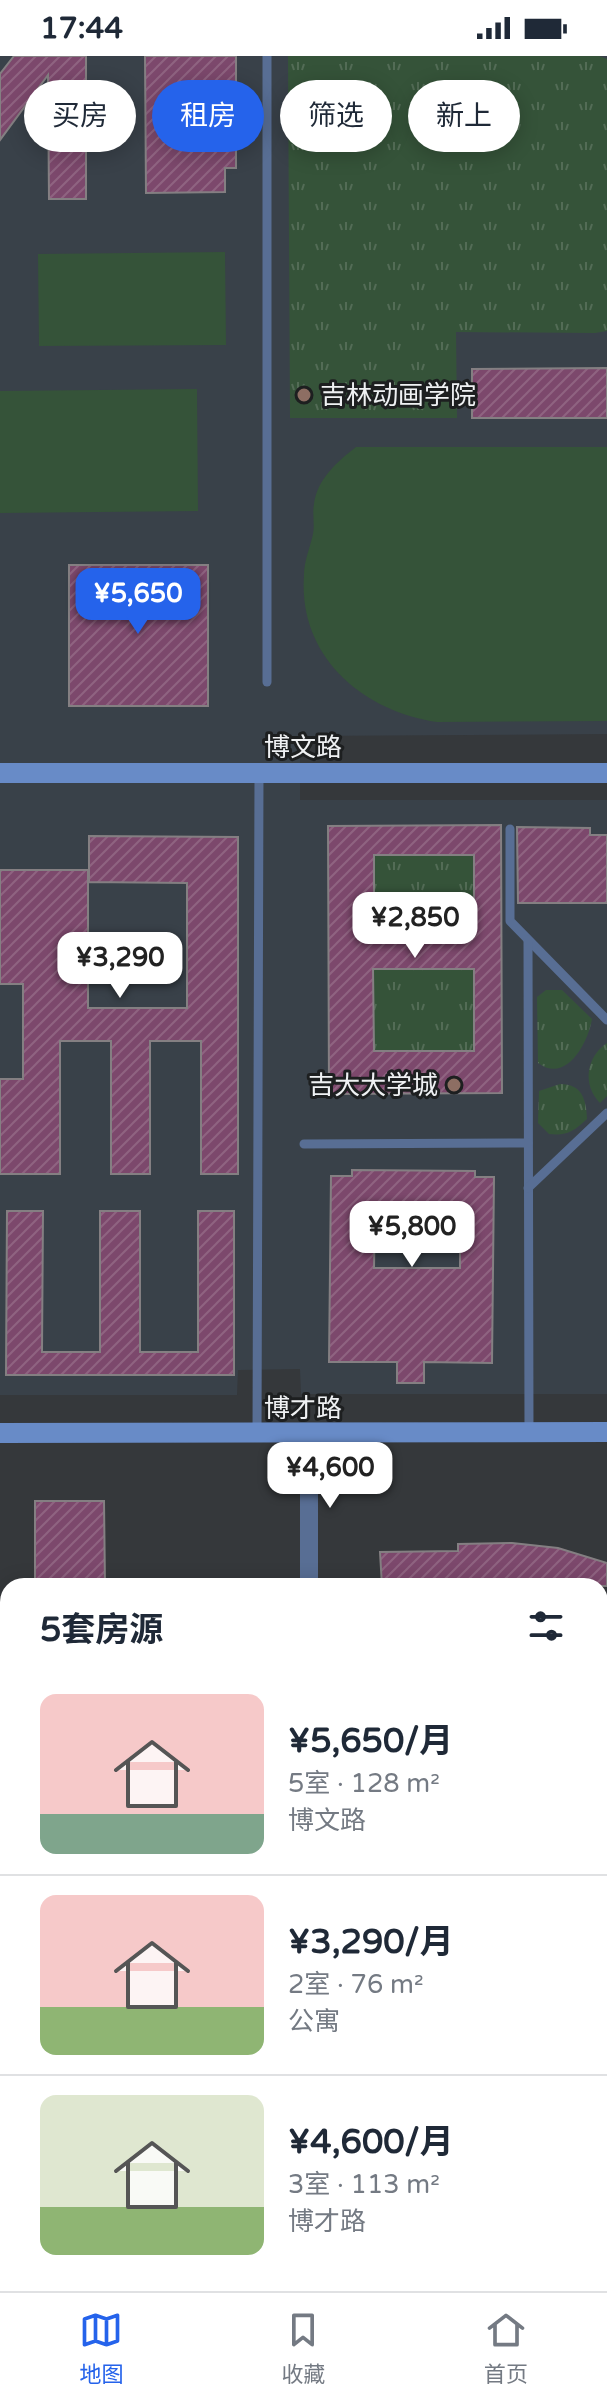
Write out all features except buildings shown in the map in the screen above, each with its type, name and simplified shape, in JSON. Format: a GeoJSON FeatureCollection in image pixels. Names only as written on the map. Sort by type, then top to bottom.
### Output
{"type":"FeatureCollection","features":[{"type":"Feature","properties":{"kind":"street","name":"博文路"},"geometry":{"type":"LineString","coordinates":[[0,773],[607,773]]}},
{"type":"Feature","properties":{"kind":"street","name":"博才路"},"geometry":{"type":"LineString","coordinates":[[0,1433],[607,1432]]}},
{"type":"Feature","properties":{"kind":"street"},"geometry":{"type":"LineString","coordinates":[[309,1433],[309,1578]]}},
{"type":"Feature","properties":{"kind":"lane"},"geometry":{"type":"LineString","coordinates":[[267,56],[267,682]]}},
{"type":"Feature","properties":{"kind":"lane"},"geometry":{"type":"LineString","coordinates":[[257,1434],[259,773]]}},
{"type":"Feature","properties":{"kind":"lane"},"geometry":{"type":"LineString","coordinates":[[510,829],[510,921],[607,1020]]}},
{"type":"Feature","properties":{"kind":"lane"},"geometry":{"type":"LineString","coordinates":[[528,940],[529,1433]]}},
{"type":"Feature","properties":{"kind":"lane"},"geometry":{"type":"LineString","coordinates":[[528,1188],[607,1113]]}},
{"type":"Feature","properties":{"kind":"lane"},"geometry":{"type":"LineString","coordinates":[[304,1144],[528,1143]]}},
{"type":"Feature","properties":{"kind":"shaded area","name":"吉林动画学院"},"geometry":{"type":"Polygon","coordinates":[[[0,56],[607,56],[607,734],[300,736],[300,800],[607,800],[607,1394],[301,1394],[300,1369],[238,1370],[237,1395],[0,1395],[0,56]]]}},
{"type":"Feature","properties":{"kind":"green space"},"geometry":{"type":"Polygon","coordinates":[[[288,56],[599,56],[607,59],[607,331],[456,332],[457,418],[290,418],[289,152],[392,152],[392,80],[288,80],[288,56]]]}},
{"type":"Feature","properties":{"kind":"green space"},"geometry":{"type":"Polygon","coordinates":[[[225,252],[226,345],[39,346],[38,254],[225,252]]]}},
{"type":"Feature","properties":{"kind":"green space"},"geometry":{"type":"Polygon","coordinates":[[[197,389],[198,511],[0,513],[0,391],[197,389]]]}},
{"type":"Feature","properties":{"kind":"green space"},"geometry":{"type":"Polygon","coordinates":[[[356,447],[607,447],[607,721],[437,722],[384,706],[340,675],[312,631],[305,604],[304,570],[313,534],[313,508],[319,487],[336,465],[356,447]]]}},
{"type":"Feature","properties":{"kind":"green space"},"geometry":{"type":"Polygon","coordinates":[[[374,855],[474,855],[474,935],[374,934],[374,855]]]}},
{"type":"Feature","properties":{"kind":"green space"},"geometry":{"type":"Polygon","coordinates":[[[373,969],[474,969],[474,1051],[374,1051],[373,969]]]}},
{"type":"Feature","properties":{"kind":"green space"},"geometry":{"type":"Polygon","coordinates":[[[546,990],[562,990],[592,1019],[581,1049],[566,1065],[558,1068],[548,1068],[538,1063],[537,997],[546,990]]]}},
{"type":"Feature","properties":{"kind":"green space"},"geometry":{"type":"Polygon","coordinates":[[[607,1043],[607,1096],[600,1103],[591,1088],[589,1072],[595,1056],[607,1043]]]}},
{"type":"Feature","properties":{"kind":"green space"},"geometry":{"type":"Polygon","coordinates":[[[560,1084],[578,1090],[587,1119],[570,1132],[549,1134],[538,1123],[539,1091],[560,1084]]]}},
{"type":"Feature","properties":{"kind":"place","name":"吉林动画学院"},"geometry":{"type":"Point","coordinates":[304,395]}},
{"type":"Feature","properties":{"kind":"place","name":"吉大大学城"},"geometry":{"type":"Point","coordinates":[454,1085]}}]}
